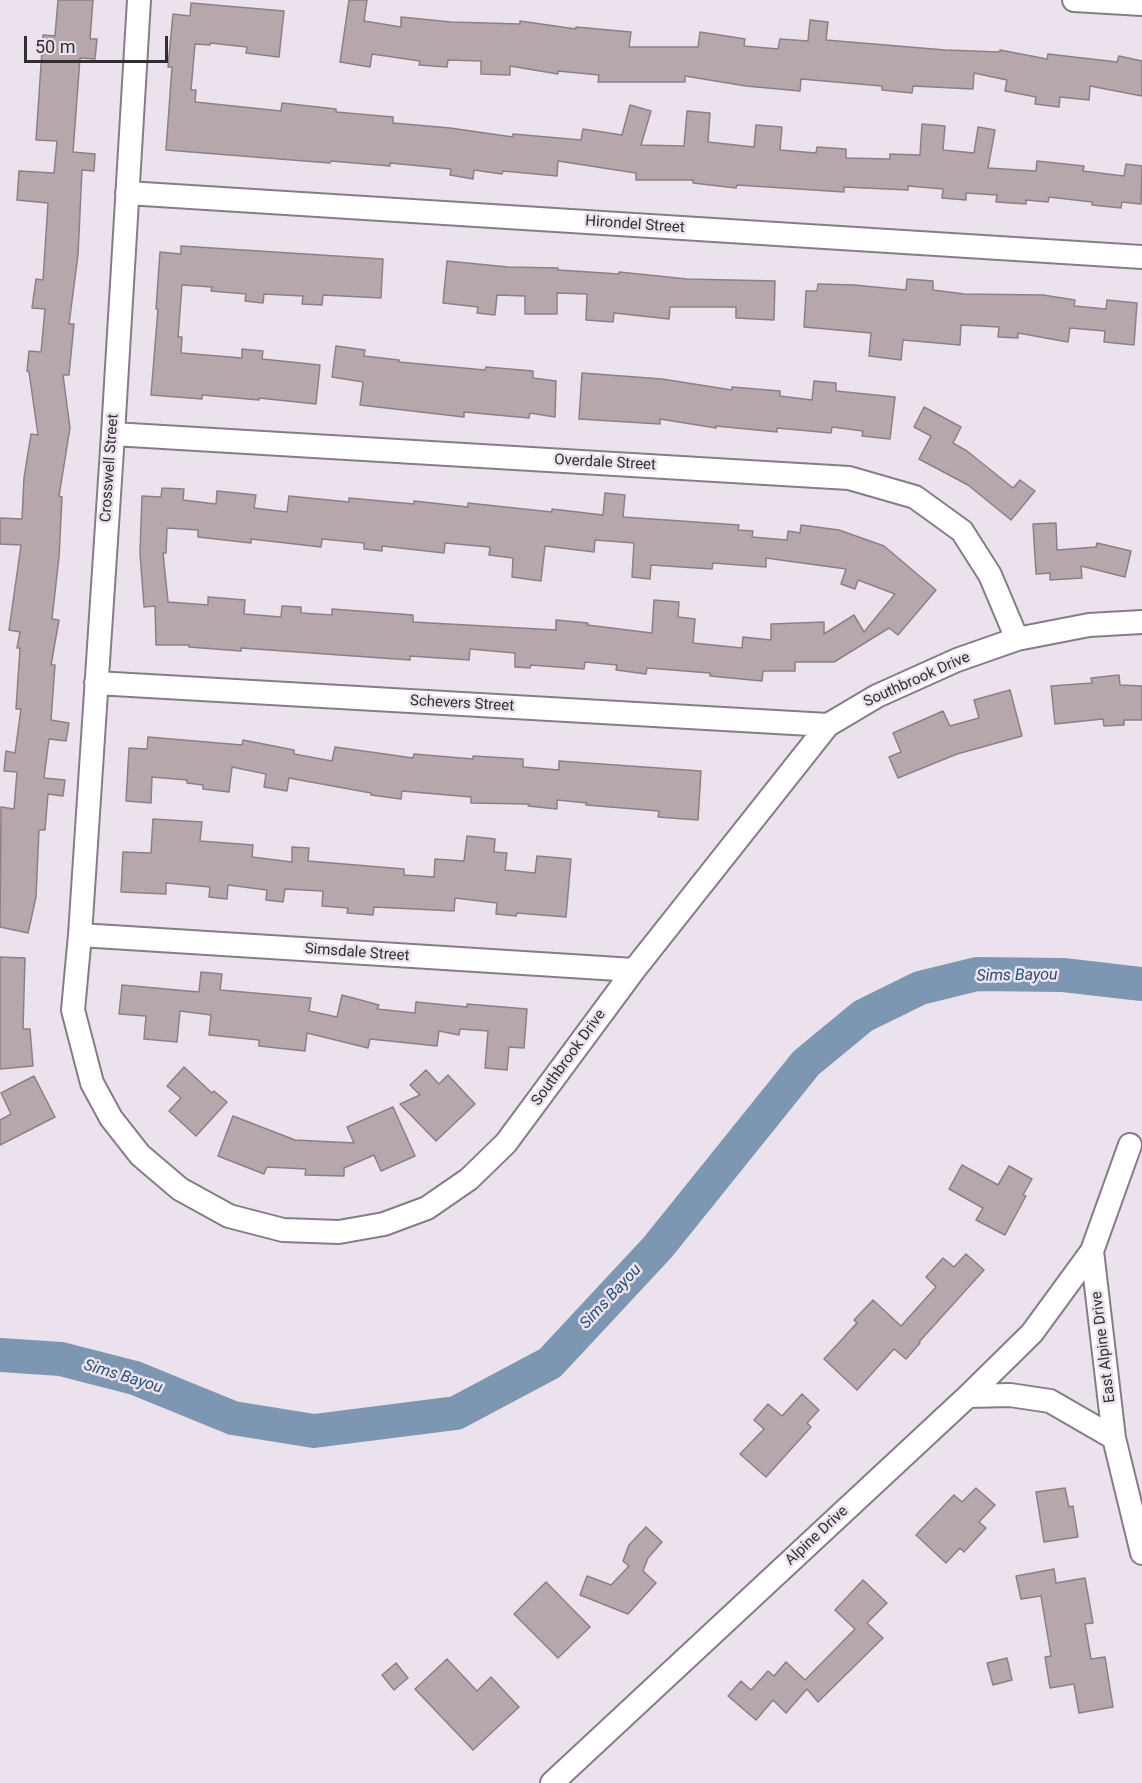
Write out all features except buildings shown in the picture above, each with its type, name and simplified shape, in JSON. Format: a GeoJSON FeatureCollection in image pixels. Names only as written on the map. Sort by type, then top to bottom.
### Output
{"type":"FeatureCollection","features":[{"type":"Feature","properties":{"kind":"street","name":"Crosswell Street"},"geometry":{"type":"LineString","coordinates":[[80,935],[139,0]]}},
{"type":"Feature","properties":{"kind":"street"},"geometry":{"type":"LineString","coordinates":[[1074,0],[1142,4]]}},
{"type":"Feature","properties":{"kind":"street","name":"Hirondel Street"},"geometry":{"type":"LineString","coordinates":[[127,193],[1142,256]]}},
{"type":"Feature","properties":{"kind":"street","name":"Overdale Street"},"geometry":{"type":"LineString","coordinates":[[113,434],[849,478],[915,497],[962,531],[990,575],[1017,639]]}},
{"type":"Feature","properties":{"kind":"street","name":"Southbrook Drive"},"geometry":{"type":"LineString","coordinates":[[80,935],[73,1010],[92,1083],[111,1118],[140,1155],[180,1189],[229,1216],[283,1230],[339,1232],[384,1224],[427,1208],[469,1179],[506,1143],[634,970],[828,725],[877,696],[957,660],[1017,639],[1089,625],[1142,622]]}},
{"type":"Feature","properties":{"kind":"street","name":"Schevers Street"},"geometry":{"type":"LineString","coordinates":[[96,683],[828,725]]}},
{"type":"Feature","properties":{"kind":"street","name":"Simsdale Street"},"geometry":{"type":"LineString","coordinates":[[80,935],[634,970]]}},
{"type":"Feature","properties":{"kind":"street","name":"East Alpine Drive"},"geometry":{"type":"LineString","coordinates":[[1130,1145],[1092,1251],[1114,1438],[1142,1553]]}},
{"type":"Feature","properties":{"kind":"street","name":"Alpine Drive"},"geometry":{"type":"LineString","coordinates":[[552,1783],[968,1396],[1032,1333],[1092,1251]]}},
{"type":"Feature","properties":{"kind":"street"},"geometry":{"type":"LineString","coordinates":[[968,1396],[1010,1395],[1050,1401],[1114,1438]]}},
{"type":"Feature","properties":{"kind":"waterway","name":"Sims Bayou"},"geometry":{"type":"LineString","coordinates":[[0,1355],[61,1359],[135,1378],[233,1418],[314,1431],[456,1413],[550,1363],[658,1247],[806,1063],[863,1016],[920,988],[977,974],[1063,975],[1142,984]]}}]}
